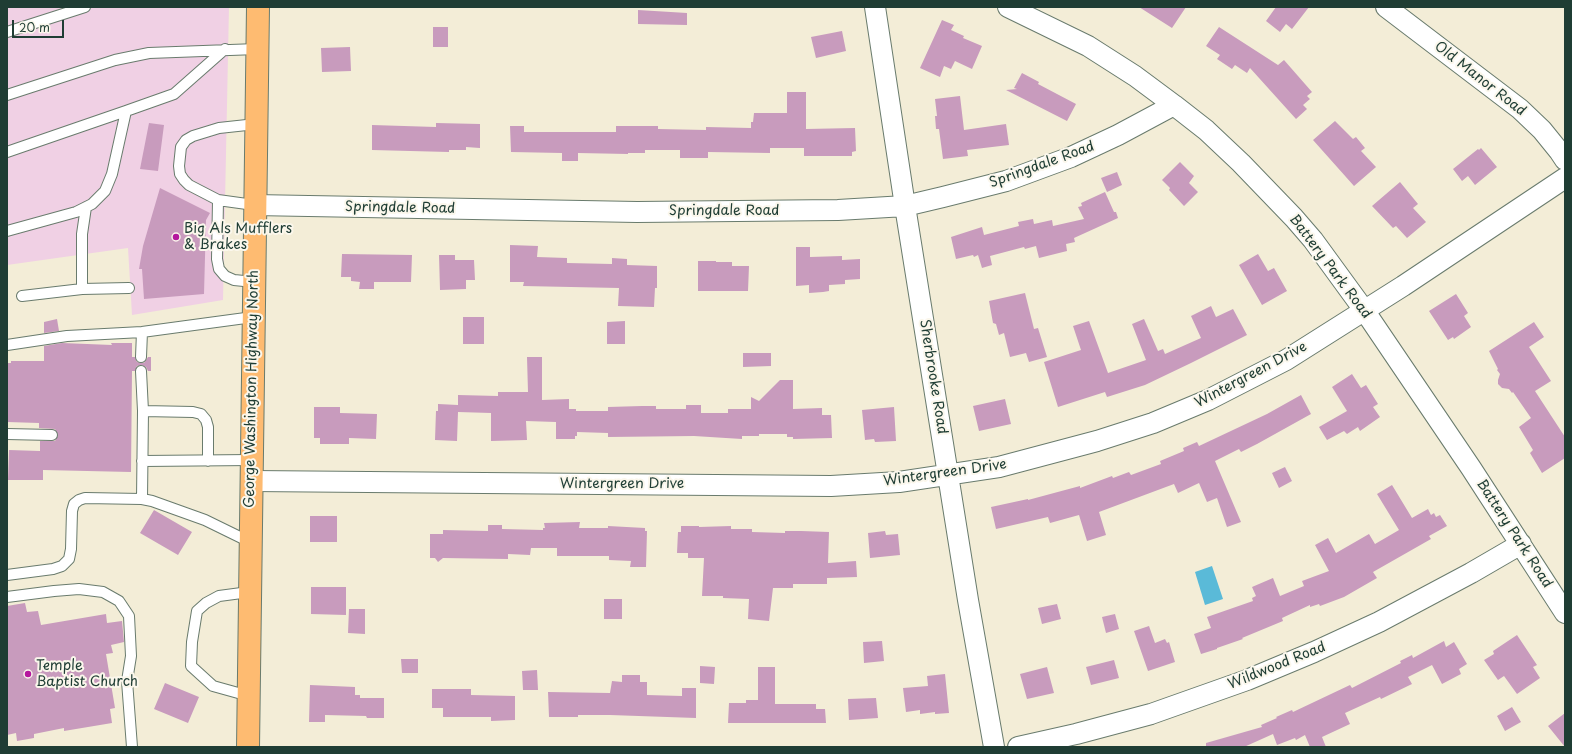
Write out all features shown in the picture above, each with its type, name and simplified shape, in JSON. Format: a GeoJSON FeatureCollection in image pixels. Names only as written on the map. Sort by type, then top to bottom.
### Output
{"type":"FeatureCollection","features":[{"type":"Feature","properties":{"kind":"main road","name":"George Washington Highway North"},"geometry":{"type":"LineString","coordinates":[[248,747],[254,205],[258,7]]}},
{"type":"Feature","properties":{"kind":"street","name":"Sherbrooke Road"},"geometry":{"type":"LineString","coordinates":[[875,7],[948,475],[994,747]]}},
{"type":"Feature","properties":{"kind":"street","name":"Battery Park Road"},"geometry":{"type":"LineString","coordinates":[[1008,7],[1088,46],[1135,76],[1174,104],[1206,130],[1241,163],[1294,218],[1313,240],[1364,310],[1466,461],[1565,613]]}},
{"type":"Feature","properties":{"kind":"street","name":"Old Manor Road"},"geometry":{"type":"LineString","coordinates":[[1386,7],[1520,109],[1542,130],[1565,160]]}},
{"type":"Feature","properties":{"kind":"street","name":"Springdale Road"},"geometry":{"type":"LineString","coordinates":[[254,205],[636,212],[831,210],[905,206],[1006,181],[1072,156],[1118,135],[1174,104]]}},
{"type":"Feature","properties":{"kind":"street","name":"Wintergreen Drive"},"geometry":{"type":"LineString","coordinates":[[252,481],[831,486],[899,482],[999,467],[1034,459],[1153,423],[1208,400],[1286,360],[1565,178]]}},
{"type":"Feature","properties":{"kind":"street","name":"Wildwood Road"},"geometry":{"type":"LineString","coordinates":[[1018,747],[1076,734],[1151,714],[1247,680],[1314,652],[1379,622],[1471,573],[1521,544]]}},
{"type":"Feature","properties":{"kind":"lane"},"geometry":{"type":"LineString","coordinates":[[7,32],[61,10],[85,7]]}},
{"type":"Feature","properties":{"kind":"lane"},"geometry":{"type":"LineString","coordinates":[[7,96],[115,60],[149,53],[225,49],[258,49]]}},
{"type":"Feature","properties":{"kind":"lane"},"geometry":{"type":"LineString","coordinates":[[7,152],[174,94],[225,49]]}},
{"type":"Feature","properties":{"kind":"lane"},"geometry":{"type":"LineString","coordinates":[[8,227],[76,212],[92,204],[105,190],[112,174],[126,111]]}},
{"type":"Feature","properties":{"kind":"lane"},"geometry":{"type":"LineString","coordinates":[[254,205],[218,200],[189,185],[180,174],[179,166],[181,147],[186,140],[193,136],[219,128],[256,124]]}},
{"type":"Feature","properties":{"kind":"lane"},"geometry":{"type":"LineString","coordinates":[[218,200],[217,259],[219,269],[225,276],[234,280],[254,282]]}},
{"type":"Feature","properties":{"kind":"lane"},"geometry":{"type":"LineString","coordinates":[[82,289],[82,234],[86,207]]}},
{"type":"Feature","properties":{"kind":"lane"},"geometry":{"type":"LineString","coordinates":[[22,296],[82,289],[129,288]]}},
{"type":"Feature","properties":{"kind":"lane"},"geometry":{"type":"LineString","coordinates":[[7,345],[67,336],[142,332],[253,317]]}},
{"type":"Feature","properties":{"kind":"lane"},"geometry":{"type":"LineString","coordinates":[[142,332],[142,357]]}},
{"type":"Feature","properties":{"kind":"lane"},"geometry":{"type":"LineString","coordinates":[[141,371],[143,411],[142,499]]}},
{"type":"Feature","properties":{"kind":"lane"},"geometry":{"type":"LineString","coordinates":[[143,411],[193,412],[201,414],[206,420],[208,427],[208,461]]}},
{"type":"Feature","properties":{"kind":"lane"},"geometry":{"type":"LineString","coordinates":[[7,434],[52,436]]}},
{"type":"Feature","properties":{"kind":"lane"},"geometry":{"type":"LineString","coordinates":[[142,461],[252,460]]}},
{"type":"Feature","properties":{"kind":"lane"},"geometry":{"type":"LineString","coordinates":[[7,575],[53,569],[62,566],[69,558],[72,549],[72,511],[74,504],[85,498],[142,499],[152,501],[205,520],[250,542]]}},
{"type":"Feature","properties":{"kind":"lane"},"geometry":{"type":"LineString","coordinates":[[7,598],[54,590],[79,589],[103,592],[119,601],[129,616],[131,656],[127,681],[132,747]]}},
{"type":"Feature","properties":{"kind":"lane"},"geometry":{"type":"LineString","coordinates":[[249,592],[219,596],[206,603],[197,611],[192,642],[191,666],[213,686],[249,696]]}},
{"type":"Feature","properties":{"kind":"shaded area"},"geometry":{"type":"Polygon","coordinates":[[[7,7],[229,7],[223,300],[132,315],[128,248],[7,265],[7,7]]]}},
{"type":"Feature","properties":{"kind":"water"},"geometry":{"type":"Polygon","coordinates":[[[1212,566],[1223,599],[1205,605],[1195,572],[1212,566]]]}},
{"type":"Feature","properties":{"kind":"building"},"geometry":{"type":"Polygon","coordinates":[[[1139,7],[1186,7],[1172,28],[1139,7]]]}},
{"type":"Feature","properties":{"kind":"building"},"geometry":{"type":"Polygon","coordinates":[[[1276,7],[1309,7],[1292,29],[1286,24],[1280,32],[1266,21],[1276,7]]]}},
{"type":"Feature","properties":{"kind":"building"},"geometry":{"type":"Polygon","coordinates":[[[638,10],[687,13],[687,25],[638,24],[638,10]]]}},
{"type":"Feature","properties":{"kind":"building"},"geometry":{"type":"Polygon","coordinates":[[[942,20],[954,25],[951,30],[964,36],[963,38],[982,46],[972,69],[955,61],[951,69],[944,66],[940,77],[920,68],[942,20]]]}},
{"type":"Feature","properties":{"kind":"building"},"geometry":{"type":"Polygon","coordinates":[[[433,27],[448,27],[448,47],[433,47],[433,27]]]}},
{"type":"Feature","properties":{"kind":"building"},"geometry":{"type":"Polygon","coordinates":[[[1219,27],[1278,65],[1284,60],[1312,92],[1307,96],[1310,99],[1303,105],[1307,109],[1296,119],[1250,68],[1247,73],[1235,65],[1232,69],[1217,59],[1220,55],[1206,46],[1219,27]]]}},
{"type":"Feature","properties":{"kind":"building"},"geometry":{"type":"Polygon","coordinates":[[[842,31],[846,51],[816,58],[811,37],[842,31]]]}},
{"type":"Feature","properties":{"kind":"building"},"geometry":{"type":"Polygon","coordinates":[[[350,47],[351,71],[322,72],[321,48],[350,47]]]}},
{"type":"Feature","properties":{"kind":"building"},"geometry":{"type":"Polygon","coordinates":[[[1022,73],[1039,82],[1038,84],[1076,104],[1067,121],[1006,90],[1017,89],[1014,88],[1022,73]]]}},
{"type":"Feature","properties":{"kind":"building"},"geometry":{"type":"Polygon","coordinates":[[[787,92],[806,92],[806,129],[855,128],[856,151],[852,152],[852,156],[804,156],[804,148],[770,148],[770,153],[708,152],[708,158],[680,158],[680,150],[645,150],[645,153],[628,154],[578,153],[578,161],[562,161],[562,153],[511,152],[510,126],[524,126],[524,132],[616,132],[616,126],[658,126],[658,129],[706,130],[706,127],[751,128],[754,113],[787,113],[787,92]]]}},
{"type":"Feature","properties":{"kind":"building"},"geometry":{"type":"Polygon","coordinates":[[[960,96],[964,130],[1006,124],[1009,145],[967,150],[968,156],[943,159],[939,129],[936,129],[935,116],[937,116],[935,99],[960,96]]]}},
{"type":"Feature","properties":{"kind":"building"},"geometry":{"type":"Polygon","coordinates":[[[1335,121],[1353,139],[1356,137],[1365,148],[1361,151],[1376,167],[1354,186],[1313,140],[1335,121]]]}},
{"type":"Feature","properties":{"kind":"building"},"geometry":{"type":"Polygon","coordinates":[[[149,123],[164,125],[158,171],[140,169],[149,123]]]}},
{"type":"Feature","properties":{"kind":"building"},"geometry":{"type":"Polygon","coordinates":[[[436,123],[480,124],[480,148],[466,147],[466,150],[449,150],[449,152],[372,150],[372,125],[436,127],[436,123]]]}},
{"type":"Feature","properties":{"kind":"building"},"geometry":{"type":"Polygon","coordinates":[[[1481,148],[1497,167],[1475,185],[1468,176],[1462,181],[1453,169],[1481,148]]]}},
{"type":"Feature","properties":{"kind":"building"},"geometry":{"type":"Polygon","coordinates":[[[1180,162],[1194,176],[1189,183],[1198,192],[1184,206],[1162,180],[1180,162]]]}},
{"type":"Feature","properties":{"kind":"building"},"geometry":{"type":"Polygon","coordinates":[[[1117,172],[1122,185],[1107,192],[1101,178],[1117,172]]]}},
{"type":"Feature","properties":{"kind":"building"},"geometry":{"type":"Polygon","coordinates":[[[1400,182],[1418,204],[1413,208],[1426,222],[1407,238],[1396,226],[1393,228],[1372,206],[1400,182]]]}},
{"type":"Feature","properties":{"kind":"building","name":"Big Als Mufflers & Brakes"},"geometry":{"type":"Polygon","coordinates":[[[160,188],[210,213],[206,220],[204,294],[144,299],[142,269],[139,269],[143,246],[160,188]]]}},
{"type":"Feature","properties":{"kind":"building"},"geometry":{"type":"Polygon","coordinates":[[[1105,192],[1118,218],[1074,238],[1075,242],[1066,244],[1067,251],[1039,258],[1036,246],[1025,249],[1024,247],[990,256],[992,265],[982,268],[978,255],[974,257],[973,255],[956,259],[951,237],[982,227],[984,235],[1019,226],[1018,222],[1033,219],[1034,224],[1052,220],[1053,226],[1084,219],[1078,207],[1082,206],[1081,203],[1105,192]]]}},
{"type":"Feature","properties":{"kind":"building"},"geometry":{"type":"Polygon","coordinates":[[[510,245],[538,246],[537,257],[567,258],[567,263],[612,264],[612,258],[627,259],[627,265],[657,266],[657,288],[655,288],[654,307],[618,306],[619,288],[523,286],[524,282],[510,282],[510,245]]]}},
{"type":"Feature","properties":{"kind":"building"},"geometry":{"type":"Polygon","coordinates":[[[796,247],[810,247],[810,257],[842,256],[842,260],[860,259],[860,279],[845,280],[845,284],[829,285],[829,291],[809,293],[809,285],[796,286],[796,247]]]}},
{"type":"Feature","properties":{"kind":"building"},"geometry":{"type":"Polygon","coordinates":[[[342,254],[412,255],[411,282],[374,282],[374,289],[359,289],[360,282],[351,281],[351,277],[341,277],[342,254]]]}},
{"type":"Feature","properties":{"kind":"building"},"geometry":{"type":"Polygon","coordinates":[[[1258,254],[1268,271],[1274,268],[1287,291],[1262,305],[1239,265],[1258,254]]]}},
{"type":"Feature","properties":{"kind":"building"},"geometry":{"type":"Polygon","coordinates":[[[439,255],[455,255],[455,260],[474,260],[475,280],[466,280],[466,289],[440,290],[439,255]]]}},
{"type":"Feature","properties":{"kind":"building"},"geometry":{"type":"Polygon","coordinates":[[[698,261],[732,262],[732,266],[749,266],[748,291],[698,291],[698,261]]]}},
{"type":"Feature","properties":{"kind":"building"},"geometry":{"type":"Polygon","coordinates":[[[1025,293],[1034,329],[1038,328],[1047,357],[1029,362],[1026,353],[1010,357],[1004,333],[999,335],[996,324],[993,323],[989,301],[1025,293]]]}},
{"type":"Feature","properties":{"kind":"building"},"geometry":{"type":"Polygon","coordinates":[[[1456,294],[1468,313],[1464,316],[1471,327],[1454,339],[1453,337],[1448,340],[1429,311],[1456,294]]]}},
{"type":"Feature","properties":{"kind":"building"},"geometry":{"type":"Polygon","coordinates":[[[1211,306],[1216,317],[1233,309],[1247,335],[1145,385],[1107,397],[1105,392],[1058,407],[1044,362],[1081,350],[1073,326],[1089,321],[1108,373],[1146,360],[1132,324],[1144,319],[1158,351],[1163,349],[1165,354],[1201,338],[1191,316],[1211,306]]]}},
{"type":"Feature","properties":{"kind":"building"},"geometry":{"type":"Polygon","coordinates":[[[463,317],[484,317],[484,344],[463,344],[463,317]]]}},
{"type":"Feature","properties":{"kind":"building"},"geometry":{"type":"Polygon","coordinates":[[[57,319],[59,331],[44,333],[44,322],[57,319]]]}},
{"type":"Feature","properties":{"kind":"building"},"geometry":{"type":"Polygon","coordinates":[[[625,321],[625,344],[607,344],[607,322],[625,321]]]}},
{"type":"Feature","properties":{"kind":"building"},"geometry":{"type":"Polygon","coordinates":[[[1534,322],[1544,337],[1529,347],[1551,381],[1535,391],[1565,437],[1565,458],[1542,473],[1530,453],[1533,450],[1519,427],[1531,418],[1513,392],[1512,393],[1509,389],[1502,388],[1498,384],[1500,374],[1489,351],[1534,322]]]}},
{"type":"Feature","properties":{"kind":"building"},"geometry":{"type":"Polygon","coordinates":[[[62,343],[112,345],[111,343],[132,343],[132,357],[135,357],[137,362],[144,363],[148,357],[151,357],[151,371],[148,371],[146,367],[141,365],[137,366],[135,371],[132,371],[131,472],[43,470],[43,480],[8,480],[9,450],[40,451],[40,441],[55,441],[58,435],[55,429],[39,428],[39,423],[7,422],[7,363],[11,363],[11,361],[44,361],[44,346],[62,343]]]}},
{"type":"Feature","properties":{"kind":"building"},"geometry":{"type":"Polygon","coordinates":[[[743,353],[771,353],[771,366],[743,367],[743,353]]]}},
{"type":"Feature","properties":{"kind":"building"},"geometry":{"type":"Polygon","coordinates":[[[527,357],[542,357],[542,400],[569,399],[569,409],[576,409],[576,411],[608,411],[608,407],[642,406],[656,406],[656,409],[686,409],[686,405],[701,405],[701,413],[728,413],[728,409],[751,409],[751,397],[759,401],[780,380],[793,380],[793,409],[822,408],[822,415],[831,415],[832,438],[793,439],[793,437],[787,437],[787,434],[759,434],[759,436],[742,436],[742,439],[694,436],[608,437],[608,433],[577,432],[575,439],[556,439],[556,422],[526,421],[527,440],[491,441],[491,413],[458,412],[457,441],[435,440],[436,411],[438,411],[438,404],[458,405],[458,395],[498,396],[498,392],[528,392],[527,357]]]}},
{"type":"Feature","properties":{"kind":"building"},"geometry":{"type":"Polygon","coordinates":[[[1352,374],[1361,388],[1366,385],[1378,404],[1373,407],[1380,417],[1360,431],[1358,427],[1347,434],[1344,431],[1327,440],[1319,427],[1347,411],[1332,387],[1352,374]]]}},
{"type":"Feature","properties":{"kind":"building"},"geometry":{"type":"Polygon","coordinates":[[[1301,395],[1311,414],[1241,452],[1239,449],[1215,461],[1241,522],[1227,527],[1217,498],[1207,502],[1199,483],[1178,493],[1174,484],[1099,512],[1106,535],[1087,541],[1079,515],[1050,523],[1048,517],[996,529],[991,507],[1028,500],[1080,486],[1080,488],[1112,476],[1113,478],[1129,472],[1131,475],[1161,464],[1160,461],[1184,451],[1183,448],[1197,442],[1199,446],[1267,414],[1301,395]]]}},
{"type":"Feature","properties":{"kind":"building"},"geometry":{"type":"Polygon","coordinates":[[[1005,399],[1011,424],[979,431],[973,406],[1005,399]]]}},
{"type":"Feature","properties":{"kind":"building"},"geometry":{"type":"Polygon","coordinates":[[[314,407],[340,407],[340,413],[377,414],[376,439],[349,438],[349,444],[320,444],[320,438],[314,438],[314,407]]]}},
{"type":"Feature","properties":{"kind":"building"},"geometry":{"type":"Polygon","coordinates":[[[894,407],[896,441],[875,442],[874,439],[865,440],[862,410],[894,407]]]}},
{"type":"Feature","properties":{"kind":"building"},"geometry":{"type":"Polygon","coordinates":[[[1285,467],[1292,481],[1279,488],[1272,473],[1285,467]]]}},
{"type":"Feature","properties":{"kind":"building"},"geometry":{"type":"Polygon","coordinates":[[[1392,485],[1412,518],[1428,509],[1431,515],[1434,513],[1436,517],[1440,515],[1447,526],[1429,536],[1431,539],[1373,572],[1377,578],[1344,597],[1320,606],[1319,604],[1310,607],[1310,605],[1282,618],[1283,621],[1242,638],[1243,639],[1201,654],[1194,634],[1211,628],[1207,617],[1253,601],[1252,598],[1256,596],[1252,587],[1273,578],[1280,596],[1304,586],[1302,581],[1329,571],[1315,545],[1328,538],[1336,553],[1369,534],[1375,544],[1399,530],[1377,494],[1392,485]]]}},
{"type":"Feature","properties":{"kind":"building"},"geometry":{"type":"Polygon","coordinates":[[[154,510],[192,532],[178,555],[140,533],[154,510]]]}},
{"type":"Feature","properties":{"kind":"building"},"geometry":{"type":"Polygon","coordinates":[[[310,516],[337,516],[337,542],[310,542],[310,516]]]}},
{"type":"Feature","properties":{"kind":"building"},"geometry":{"type":"Polygon","coordinates":[[[580,522],[579,528],[608,528],[608,526],[645,528],[645,531],[647,531],[646,567],[630,567],[631,561],[609,560],[609,556],[557,556],[557,548],[531,548],[530,555],[508,554],[508,559],[443,558],[438,562],[435,558],[430,558],[430,534],[443,534],[443,530],[488,531],[488,525],[502,525],[502,529],[543,530],[543,528],[545,528],[544,523],[580,522]]]}},
{"type":"Feature","properties":{"kind":"building"},"geometry":{"type":"Polygon","coordinates":[[[681,526],[731,526],[731,529],[752,529],[752,532],[829,532],[828,563],[856,561],[857,577],[827,578],[827,584],[793,584],[793,588],[773,588],[769,621],[748,619],[749,599],[723,598],[723,596],[702,596],[704,558],[688,558],[688,553],[677,553],[678,532],[681,532],[681,526]]]}},
{"type":"Feature","properties":{"kind":"building"},"geometry":{"type":"Polygon","coordinates":[[[885,531],[886,535],[898,534],[900,555],[870,558],[868,533],[885,531]]]}},
{"type":"Feature","properties":{"kind":"building"},"geometry":{"type":"Polygon","coordinates":[[[311,587],[346,587],[346,615],[311,614],[311,587]]]}},
{"type":"Feature","properties":{"kind":"building"},"geometry":{"type":"Polygon","coordinates":[[[604,599],[622,599],[622,619],[604,619],[604,599]]]}},
{"type":"Feature","properties":{"kind":"building","name":"Temple Baptist Church"},"geometry":{"type":"Polygon","coordinates":[[[25,603],[27,612],[38,611],[41,625],[106,614],[107,623],[122,621],[124,642],[111,645],[113,653],[106,654],[115,708],[110,709],[112,723],[64,731],[64,728],[34,734],[34,738],[17,741],[16,733],[7,735],[7,606],[25,603]]]}},
{"type":"Feature","properties":{"kind":"building"},"geometry":{"type":"Polygon","coordinates":[[[1057,604],[1061,619],[1042,624],[1038,608],[1057,604]]]}},
{"type":"Feature","properties":{"kind":"building"},"geometry":{"type":"Polygon","coordinates":[[[349,609],[365,609],[365,634],[348,633],[349,609]]]}},
{"type":"Feature","properties":{"kind":"building"},"geometry":{"type":"Polygon","coordinates":[[[1115,614],[1119,629],[1106,633],[1102,617],[1115,614]]]}},
{"type":"Feature","properties":{"kind":"building"},"geometry":{"type":"Polygon","coordinates":[[[1149,626],[1155,643],[1165,639],[1167,643],[1169,642],[1175,662],[1148,671],[1134,631],[1149,626]]]}},
{"type":"Feature","properties":{"kind":"building"},"geometry":{"type":"Polygon","coordinates":[[[1517,635],[1537,665],[1533,667],[1540,678],[1517,694],[1504,676],[1498,680],[1484,660],[1494,654],[1493,651],[1517,635]]]}},
{"type":"Feature","properties":{"kind":"building"},"geometry":{"type":"Polygon","coordinates":[[[882,641],[884,661],[864,663],[863,642],[882,641]]]}},
{"type":"Feature","properties":{"kind":"building"},"geometry":{"type":"Polygon","coordinates":[[[1444,641],[1446,647],[1454,642],[1467,664],[1459,669],[1461,674],[1442,684],[1432,665],[1408,677],[1412,684],[1381,699],[1380,697],[1345,713],[1350,724],[1322,737],[1326,747],[1310,747],[1305,735],[1296,740],[1295,738],[1277,745],[1273,734],[1244,747],[1206,747],[1206,743],[1262,727],[1261,725],[1292,710],[1293,712],[1350,685],[1352,688],[1401,663],[1400,661],[1412,655],[1413,658],[1444,641]]]}},
{"type":"Feature","properties":{"kind":"building"},"geometry":{"type":"Polygon","coordinates":[[[401,659],[418,659],[418,673],[402,673],[401,659]]]}},
{"type":"Feature","properties":{"kind":"building"},"geometry":{"type":"Polygon","coordinates":[[[1114,660],[1119,678],[1091,685],[1086,667],[1114,660]]]}},
{"type":"Feature","properties":{"kind":"building"},"geometry":{"type":"Polygon","coordinates":[[[700,666],[715,667],[714,684],[700,683],[700,666]]]}},
{"type":"Feature","properties":{"kind":"building"},"geometry":{"type":"Polygon","coordinates":[[[758,667],[775,667],[775,704],[816,704],[816,709],[825,709],[826,723],[728,723],[729,703],[746,703],[746,700],[758,700],[758,667]]]}},
{"type":"Feature","properties":{"kind":"building"},"geometry":{"type":"Polygon","coordinates":[[[1047,667],[1054,693],[1027,699],[1020,674],[1047,667]]]}},
{"type":"Feature","properties":{"kind":"building"},"geometry":{"type":"Polygon","coordinates":[[[537,670],[538,690],[523,690],[522,671],[537,670]]]}},
{"type":"Feature","properties":{"kind":"building"},"geometry":{"type":"Polygon","coordinates":[[[945,674],[949,713],[935,714],[935,712],[920,714],[920,710],[906,712],[903,688],[928,686],[927,676],[945,674]]]}},
{"type":"Feature","properties":{"kind":"building"},"geometry":{"type":"Polygon","coordinates":[[[622,675],[640,675],[640,682],[647,682],[647,695],[682,696],[682,688],[696,688],[696,718],[610,715],[549,717],[548,692],[610,693],[612,681],[622,682],[622,675]]]}},
{"type":"Feature","properties":{"kind":"building"},"geometry":{"type":"Polygon","coordinates":[[[165,683],[199,697],[188,723],[154,709],[165,683]]]}},
{"type":"Feature","properties":{"kind":"building"},"geometry":{"type":"Polygon","coordinates":[[[310,685],[355,687],[355,695],[360,695],[360,698],[384,698],[384,718],[325,715],[325,722],[309,722],[310,685]]]}},
{"type":"Feature","properties":{"kind":"building"},"geometry":{"type":"Polygon","coordinates":[[[432,689],[471,689],[471,695],[515,696],[515,720],[491,721],[491,717],[443,717],[443,708],[432,708],[432,689]]]}},
{"type":"Feature","properties":{"kind":"building"},"geometry":{"type":"Polygon","coordinates":[[[876,698],[878,718],[849,720],[848,699],[876,698]]]}},
{"type":"Feature","properties":{"kind":"building"},"geometry":{"type":"Polygon","coordinates":[[[1512,707],[1521,722],[1505,731],[1497,716],[1512,707]]]}},
{"type":"Feature","properties":{"kind":"building"},"geometry":{"type":"Polygon","coordinates":[[[1565,713],[1565,747],[1548,726],[1565,713]]]}},
{"type":"Feature","properties":{"kind":"place","name":"Big Als Mufflers & Brakes"},"geometry":{"type":"Point","coordinates":[176,237]}},
{"type":"Feature","properties":{"kind":"place","name":"Temple Baptist Church"},"geometry":{"type":"Point","coordinates":[28,674]}}]}
